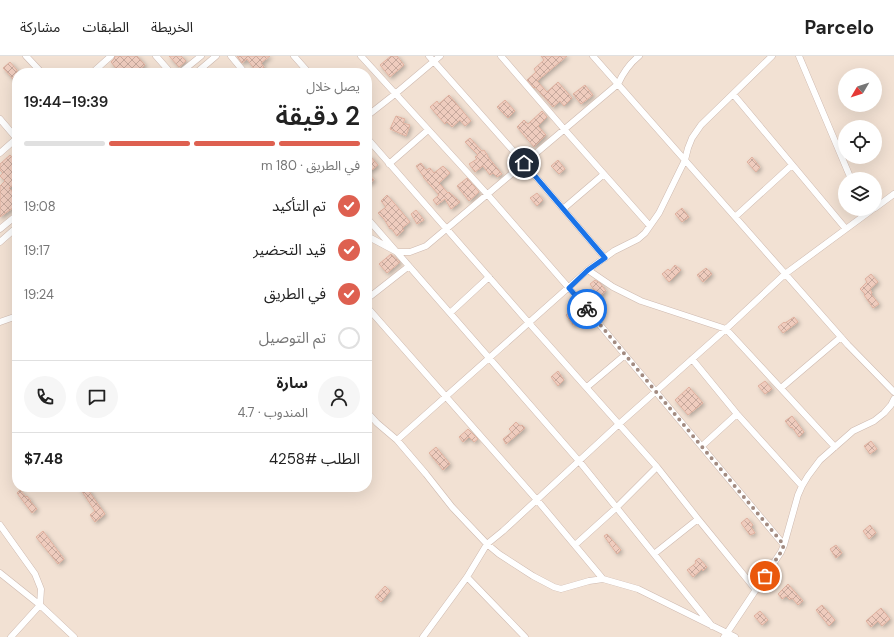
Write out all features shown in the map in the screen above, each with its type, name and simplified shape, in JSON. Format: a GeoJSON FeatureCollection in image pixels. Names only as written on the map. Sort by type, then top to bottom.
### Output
{"type":"FeatureCollection","features":[{"type":"Feature","properties":{"kind":"street"},"geometry":{"type":"LineString","coordinates":[[27,56],[38,68]]}},
{"type":"Feature","properties":{"kind":"street"},"geometry":{"type":"LineString","coordinates":[[98,68],[111,56]]}},
{"type":"Feature","properties":{"kind":"street"},"geometry":{"type":"LineString","coordinates":[[156,56],[167,68]]}},
{"type":"Feature","properties":{"kind":"street"},"geometry":{"type":"LineString","coordinates":[[186,68],[201,56]]}},
{"type":"Feature","properties":{"kind":"street"},"geometry":{"type":"LineString","coordinates":[[202,68],[216,56]]}},
{"type":"Feature","properties":{"kind":"street"},"geometry":{"type":"LineString","coordinates":[[231,56],[241,68]]}},
{"type":"Feature","properties":{"kind":"street"},"geometry":{"type":"LineString","coordinates":[[294,56],[305,68]]}},
{"type":"Feature","properties":{"kind":"street"},"geometry":{"type":"LineString","coordinates":[[361,56],[372,68]]}},
{"type":"Feature","properties":{"kind":"street"},"geometry":{"type":"LineString","coordinates":[[429,56],[524,163],[605,258]]}},
{"type":"Feature","properties":{"kind":"street"},"geometry":{"type":"LineString","coordinates":[[372,112],[440,56]]}},
{"type":"Feature","properties":{"kind":"street"},"geometry":{"type":"LineString","coordinates":[[501,56],[650,226]]}},
{"type":"Feature","properties":{"kind":"street"},"geometry":{"type":"LineString","coordinates":[[594,56],[841,337],[894,392]]}},
{"type":"Feature","properties":{"kind":"street"},"geometry":{"type":"LineString","coordinates":[[372,239],[397,252],[410,252],[426,246],[618,84],[623,72],[639,56]]}},
{"type":"Feature","properties":{"kind":"street"},"geometry":{"type":"LineString","coordinates":[[397,440],[588,270],[614,251],[645,233],[659,213],[685,160],[692,138],[701,125],[772,56]]}},
{"type":"Feature","properties":{"kind":"street"},"geometry":{"type":"LineString","coordinates":[[798,56],[848,172]]}},
{"type":"Feature","properties":{"kind":"street"},"geometry":{"type":"LineString","coordinates":[[372,68],[487,194],[569,288],[784,545]]}},
{"type":"Feature","properties":{"kind":"street"},"geometry":{"type":"LineString","coordinates":[[733,94],[846,229]]}},
{"type":"Feature","properties":{"kind":"street"},"geometry":{"type":"LineString","coordinates":[[0,119],[12,133]]}},
{"type":"Feature","properties":{"kind":"street"},"geometry":{"type":"LineString","coordinates":[[390,164],[428,130]]}},
{"type":"Feature","properties":{"kind":"street"},"geometry":{"type":"LineString","coordinates":[[0,153],[12,143]]}},
{"type":"Feature","properties":{"kind":"street"},"geometry":{"type":"LineString","coordinates":[[372,144],[657,467],[756,590]]}},
{"type":"Feature","properties":{"kind":"street"},"geometry":{"type":"LineString","coordinates":[[735,217],[792,165]]}},
{"type":"Feature","properties":{"kind":"street"},"geometry":{"type":"LineString","coordinates":[[563,210],[604,174]]}},
{"type":"Feature","properties":{"kind":"street"},"geometry":{"type":"LineString","coordinates":[[882,202],[894,194]]}},
{"type":"Feature","properties":{"kind":"street"},"geometry":{"type":"LineString","coordinates":[[423,637],[466,577],[487,544],[785,274],[846,229],[861,216]]}},
{"type":"Feature","properties":{"kind":"street"},"geometry":{"type":"LineString","coordinates":[[0,229],[12,218]]}},
{"type":"Feature","properties":{"kind":"street"},"geometry":{"type":"LineString","coordinates":[[372,224],[579,461],[712,626]]}},
{"type":"Feature","properties":{"kind":"street"},"geometry":{"type":"LineString","coordinates":[[0,242],[12,231]]}},
{"type":"Feature","properties":{"kind":"street"},"geometry":{"type":"LineString","coordinates":[[372,295],[409,266]]}},
{"type":"Feature","properties":{"kind":"street"},"geometry":{"type":"LineString","coordinates":[[588,270],[613,287],[641,301],[726,329],[835,447]]}},
{"type":"Feature","properties":{"kind":"street"},"geometry":{"type":"LineString","coordinates":[[450,313],[489,277]]}},
{"type":"Feature","properties":{"kind":"street"},"geometry":{"type":"LineString","coordinates":[[372,313],[537,500],[603,579]]}},
{"type":"Feature","properties":{"kind":"street"},"geometry":{"type":"LineString","coordinates":[[0,322],[12,318]]}},
{"type":"Feature","properties":{"kind":"street"},"geometry":{"type":"LineString","coordinates":[[781,388],[841,337]]}},
{"type":"Feature","properties":{"kind":"street"},"geometry":{"type":"LineString","coordinates":[[587,387],[625,355]]}},
{"type":"Feature","properties":{"kind":"street"},"geometry":{"type":"LineString","coordinates":[[692,359],[737,414],[802,486]]}},
{"type":"Feature","properties":{"kind":"street"},"geometry":{"type":"LineString","coordinates":[[725,635],[774,563],[784,545],[798,495],[808,476],[820,460],[853,431],[874,421],[884,413],[894,399]]}},
{"type":"Feature","properties":{"kind":"street"},"geometry":{"type":"LineString","coordinates":[[702,446],[737,414]]}},
{"type":"Feature","properties":{"kind":"street"},"geometry":{"type":"LineString","coordinates":[[372,417],[397,440],[452,507],[487,544],[499,554],[533,576],[561,589],[589,581],[603,579],[638,589],[712,626],[725,635],[736,637]]}},
{"type":"Feature","properties":{"kind":"street"},"geometry":{"type":"LineString","coordinates":[[575,545],[616,508],[657,467]]}},
{"type":"Feature","properties":{"kind":"street"},"geometry":{"type":"LineString","coordinates":[[654,554],[698,519]]}},
{"type":"Feature","properties":{"kind":"street"},"geometry":{"type":"LineString","coordinates":[[0,525],[35,574],[41,589],[40,605],[11,637]]}},
{"type":"Feature","properties":{"kind":"street"},"geometry":{"type":"LineString","coordinates":[[0,573],[40,605],[74,637]]}},
{"type":"Feature","properties":{"kind":"street"},"geometry":{"type":"LineString","coordinates":[[466,577],[525,637]]}},
{"type":"Feature","properties":{"kind":"shaded area"},"geometry":{"type":"Polygon","coordinates":[[[0,56],[894,56],[894,637],[0,637],[0,56]]]}},
{"type":"Feature","properties":{"kind":"building"},"geometry":{"type":"Polygon","coordinates":[[[115,56],[137,56],[145,65],[142,68],[116,68],[111,62],[115,56]]]}},
{"type":"Feature","properties":{"kind":"building"},"geometry":{"type":"Polygon","coordinates":[[[169,56],[181,56],[186,61],[179,67],[169,56]]]}},
{"type":"Feature","properties":{"kind":"building"},"geometry":{"type":"Polygon","coordinates":[[[237,56],[270,56],[261,63],[264,67],[263,68],[253,68],[247,59],[242,63],[237,56]]]}},
{"type":"Feature","properties":{"kind":"building"},"geometry":{"type":"Polygon","coordinates":[[[391,56],[397,56],[404,65],[390,77],[380,65],[391,56]]]}},
{"type":"Feature","properties":{"kind":"building"},"geometry":{"type":"Polygon","coordinates":[[[541,56],[567,56],[537,81],[547,92],[558,82],[572,98],[564,106],[560,101],[553,107],[527,80],[536,72],[534,69],[544,60],[541,56]]]}},
{"type":"Feature","properties":{"kind":"building"},"geometry":{"type":"Polygon","coordinates":[[[10,62],[15,68],[12,68],[12,78],[3,68],[10,62]]]}},
{"type":"Feature","properties":{"kind":"building"},"geometry":{"type":"Polygon","coordinates":[[[585,85],[593,95],[581,104],[573,94],[585,85]]]}},
{"type":"Feature","properties":{"kind":"building"},"geometry":{"type":"Polygon","coordinates":[[[449,95],[471,121],[465,126],[460,120],[452,127],[447,122],[445,124],[430,107],[437,101],[439,104],[449,95]]]}},
{"type":"Feature","properties":{"kind":"building"},"geometry":{"type":"Polygon","coordinates":[[[505,100],[515,111],[508,118],[497,107],[505,100]]]}},
{"type":"Feature","properties":{"kind":"building"},"geometry":{"type":"Polygon","coordinates":[[[542,111],[547,117],[538,126],[546,135],[534,147],[517,127],[524,120],[528,124],[542,111]]]}},
{"type":"Feature","properties":{"kind":"building"},"geometry":{"type":"Polygon","coordinates":[[[396,116],[405,119],[403,123],[410,125],[406,136],[390,129],[396,116]]]}},
{"type":"Feature","properties":{"kind":"building"},"geometry":{"type":"Polygon","coordinates":[[[470,138],[482,151],[484,150],[502,174],[497,177],[493,173],[490,175],[483,166],[475,172],[469,164],[477,159],[475,157],[478,155],[465,142],[470,138]]]}},
{"type":"Feature","properties":{"kind":"building"},"geometry":{"type":"Polygon","coordinates":[[[10,155],[12,157],[12,186],[9,188],[12,191],[12,209],[0,217],[0,186],[5,181],[0,176],[3,173],[0,170],[0,164],[10,155]]]}},
{"type":"Feature","properties":{"kind":"building"},"geometry":{"type":"Polygon","coordinates":[[[752,157],[760,167],[756,172],[747,162],[752,157]]]}},
{"type":"Feature","properties":{"kind":"building"},"geometry":{"type":"Polygon","coordinates":[[[372,158],[378,165],[372,170],[372,158]]]}},
{"type":"Feature","properties":{"kind":"building"},"geometry":{"type":"Polygon","coordinates":[[[558,160],[565,169],[559,174],[551,166],[558,160]]]}},
{"type":"Feature","properties":{"kind":"building"},"geometry":{"type":"Polygon","coordinates":[[[421,163],[426,170],[430,168],[434,173],[443,166],[450,173],[439,183],[448,193],[449,192],[460,202],[451,209],[445,199],[437,205],[433,200],[439,195],[423,177],[416,166],[421,163]]]}},
{"type":"Feature","properties":{"kind":"building"},"geometry":{"type":"Polygon","coordinates":[[[467,178],[479,192],[469,201],[457,186],[467,178]]]}},
{"type":"Feature","properties":{"kind":"building"},"geometry":{"type":"Polygon","coordinates":[[[537,193],[543,200],[537,206],[530,198],[537,193]]]}},
{"type":"Feature","properties":{"kind":"building"},"geometry":{"type":"Polygon","coordinates":[[[387,195],[410,222],[402,228],[404,230],[397,236],[378,213],[386,207],[381,201],[387,195]]]}},
{"type":"Feature","properties":{"kind":"building"},"geometry":{"type":"Polygon","coordinates":[[[682,208],[689,217],[682,222],[675,214],[682,208]]]}},
{"type":"Feature","properties":{"kind":"building"},"geometry":{"type":"Polygon","coordinates":[[[416,210],[424,220],[417,224],[411,214],[416,210]]]}},
{"type":"Feature","properties":{"kind":"building"},"geometry":{"type":"Polygon","coordinates":[[[391,254],[400,262],[387,273],[379,264],[391,254]]]}},
{"type":"Feature","properties":{"kind":"building"},"geometry":{"type":"Polygon","coordinates":[[[675,265],[681,270],[669,282],[662,274],[668,269],[670,271],[675,265]]]}},
{"type":"Feature","properties":{"kind":"building"},"geometry":{"type":"Polygon","coordinates":[[[706,268],[712,274],[703,282],[697,275],[706,268]]]}},
{"type":"Feature","properties":{"kind":"building"},"geometry":{"type":"Polygon","coordinates":[[[871,274],[878,282],[870,289],[871,294],[879,304],[873,308],[864,295],[865,294],[860,289],[867,282],[865,279],[871,274]]]}},
{"type":"Feature","properties":{"kind":"building"},"geometry":{"type":"Polygon","coordinates":[[[595,280],[600,283],[606,291],[599,297],[590,284],[595,280]]]}},
{"type":"Feature","properties":{"kind":"building"},"geometry":{"type":"Polygon","coordinates":[[[573,310],[580,320],[573,325],[566,315],[573,310]]]}},
{"type":"Feature","properties":{"kind":"building"},"geometry":{"type":"Polygon","coordinates":[[[794,317],[798,322],[783,333],[778,327],[794,317]]]}},
{"type":"Feature","properties":{"kind":"building"},"geometry":{"type":"Polygon","coordinates":[[[558,371],[564,380],[558,386],[551,377],[558,371]]]}},
{"type":"Feature","properties":{"kind":"building"},"geometry":{"type":"Polygon","coordinates":[[[765,381],[772,389],[765,394],[758,386],[765,381]]]}},
{"type":"Feature","properties":{"kind":"building"},"geometry":{"type":"Polygon","coordinates":[[[689,387],[703,403],[688,415],[675,400],[689,387]]]}},
{"type":"Feature","properties":{"kind":"building"},"geometry":{"type":"Polygon","coordinates":[[[792,416],[804,432],[799,437],[792,427],[791,428],[785,421],[792,416]]]}},
{"type":"Feature","properties":{"kind":"building"},"geometry":{"type":"Polygon","coordinates":[[[516,422],[525,428],[506,444],[503,439],[512,432],[509,429],[516,422]]]}},
{"type":"Feature","properties":{"kind":"building"},"geometry":{"type":"Polygon","coordinates":[[[468,429],[478,439],[474,442],[469,437],[463,442],[459,437],[468,429]]]}},
{"type":"Feature","properties":{"kind":"building"},"geometry":{"type":"Polygon","coordinates":[[[871,441],[877,449],[870,454],[864,446],[871,441]]]}},
{"type":"Feature","properties":{"kind":"building"},"geometry":{"type":"Polygon","coordinates":[[[436,447],[450,464],[443,470],[429,453],[436,447]]]}},
{"type":"Feature","properties":{"kind":"building"},"geometry":{"type":"Polygon","coordinates":[[[22,492],[26,497],[27,496],[37,509],[32,513],[17,493],[22,492]]]}},
{"type":"Feature","properties":{"kind":"building"},"geometry":{"type":"Polygon","coordinates":[[[82,492],[90,492],[105,514],[95,522],[90,515],[95,511],[82,492]]]}},
{"type":"Feature","properties":{"kind":"building"},"geometry":{"type":"Polygon","coordinates":[[[747,518],[753,525],[751,527],[755,533],[750,535],[741,523],[747,518]]]}},
{"type":"Feature","properties":{"kind":"building"},"geometry":{"type":"Polygon","coordinates":[[[870,525],[876,533],[869,539],[863,531],[870,525]]]}},
{"type":"Feature","properties":{"kind":"building"},"geometry":{"type":"Polygon","coordinates":[[[43,531],[64,559],[58,564],[36,537],[43,531]]]}},
{"type":"Feature","properties":{"kind":"building"},"geometry":{"type":"Polygon","coordinates":[[[607,534],[621,550],[617,554],[604,536],[607,534]]]}},
{"type":"Feature","properties":{"kind":"building"},"geometry":{"type":"Polygon","coordinates":[[[836,545],[842,553],[836,558],[830,549],[836,545]]]}},
{"type":"Feature","properties":{"kind":"building"},"geometry":{"type":"Polygon","coordinates":[[[699,558],[707,567],[703,571],[702,569],[693,577],[687,570],[696,563],[695,561],[699,558]]]}},
{"type":"Feature","properties":{"kind":"building"},"geometry":{"type":"Polygon","coordinates":[[[788,584],[803,601],[798,605],[792,598],[790,600],[786,596],[782,599],[778,594],[788,584]]]}},
{"type":"Feature","properties":{"kind":"building"},"geometry":{"type":"Polygon","coordinates":[[[385,586],[390,591],[381,602],[375,597],[385,586]]]}},
{"type":"Feature","properties":{"kind":"building"},"geometry":{"type":"Polygon","coordinates":[[[822,605],[835,620],[829,626],[816,610],[822,605]]]}},
{"type":"Feature","properties":{"kind":"building"},"geometry":{"type":"Polygon","coordinates":[[[881,608],[890,619],[882,626],[878,621],[871,627],[866,621],[881,608]]]}},
{"type":"Feature","properties":{"kind":"building"},"geometry":{"type":"Polygon","coordinates":[[[760,611],[768,620],[762,625],[754,616],[760,611]]]}},
{"type":"Feature","properties":{"kind":"way so far"},"geometry":{"type":"LineString","coordinates":[[587,309],[784,545],[765,576]]}},
{"type":"Feature","properties":{"kind":"route"},"geometry":{"type":"LineString","coordinates":[[524,163],[605,258],[588,270],[569,288],[587,309]]}}]}
